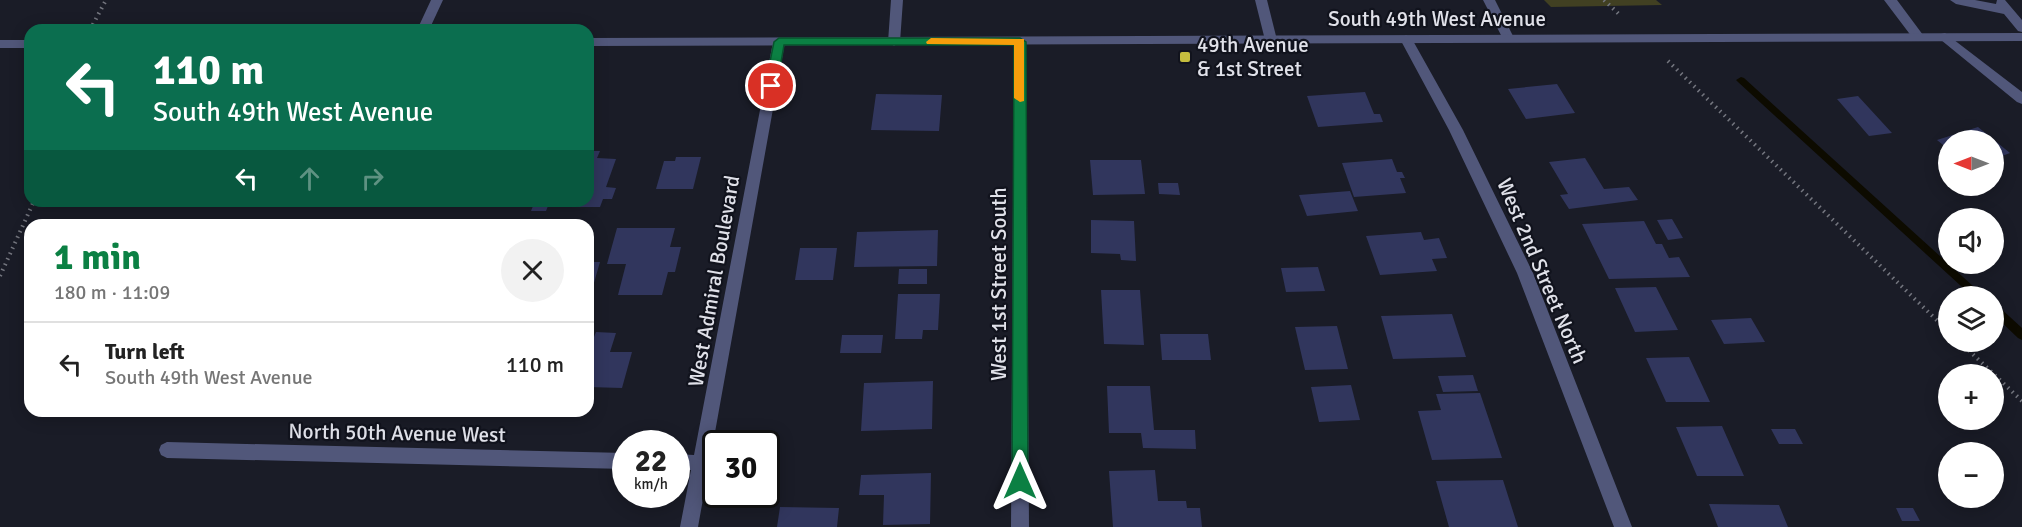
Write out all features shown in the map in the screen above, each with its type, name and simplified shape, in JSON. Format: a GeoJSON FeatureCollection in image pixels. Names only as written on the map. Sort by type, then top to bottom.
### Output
{"type":"FeatureCollection","features":[{"type":"Feature","properties":{"kind":"street"},"geometry":{"type":"LineString","coordinates":[[426,24],[437,0]]}},
{"type":"Feature","properties":{"kind":"street"},"geometry":{"type":"LineString","coordinates":[[894,42],[897,0]]}},
{"type":"Feature","properties":{"kind":"street"},"geometry":{"type":"LineString","coordinates":[[1261,0],[1271,40]]}},
{"type":"Feature","properties":{"kind":"street"},"geometry":{"type":"LineString","coordinates":[[1489,0],[1508,38]]}},
{"type":"Feature","properties":{"kind":"street"},"geometry":{"type":"LineString","coordinates":[[1890,0],[1919,38]]}},
{"type":"Feature","properties":{"kind":"street"},"geometry":{"type":"LineString","coordinates":[[1956,0],[2008,11]]}},
{"type":"Feature","properties":{"kind":"street"},"geometry":{"type":"LineString","coordinates":[[1998,0],[2022,28]]}},
{"type":"Feature","properties":{"kind":"street"},"geometry":{"type":"LineString","coordinates":[[1945,37],[2022,99]]}},
{"type":"Feature","properties":{"kind":"street","name":"South 49th West Avenue"},"geometry":{"type":"LineString","coordinates":[[594,42],[2022,37]]}},
{"type":"Feature","properties":{"kind":"street","name":"West 2nd Street North"},"geometry":{"type":"LineString","coordinates":[[1406,39],[1456,130],[1525,273],[1623,527]]}},
{"type":"Feature","properties":{"kind":"street","name":"West Admiral Boulevard"},"geometry":{"type":"LineString","coordinates":[[708,430],[779,42]]}},
{"type":"Feature","properties":{"kind":"street","name":"West 1st Street South"},"geometry":{"type":"LineString","coordinates":[[1020,42],[1020,527]]}},
{"type":"Feature","properties":{"kind":"street"},"geometry":{"type":"LineString","coordinates":[[0,44],[24,44]]}},
{"type":"Feature","properties":{"kind":"street","name":"North 50th Avenue West"},"geometry":{"type":"LineString","coordinates":[[167,450],[612,461]]}},
{"type":"Feature","properties":{"kind":"street"},"geometry":{"type":"LineString","coordinates":[[690,463],[702,463]]}},
{"type":"Feature","properties":{"kind":"street","name":"West Admiral Boulevard"},"geometry":{"type":"LineString","coordinates":[[689,527],[702,463]]}},
{"type":"Feature","properties":{"kind":"path"},"geometry":{"type":"LineString","coordinates":[[93,24],[106,0]]}},
{"type":"Feature","properties":{"kind":"path"},"geometry":{"type":"LineString","coordinates":[[1644,38],[1938,321]]}},
{"type":"Feature","properties":{"kind":"path"},"geometry":{"type":"LineString","coordinates":[[0,276],[24,223]]}},
{"type":"Feature","properties":{"kind":"path"},"geometry":{"type":"LineString","coordinates":[[1971,352],[2022,401]]}},
{"type":"Feature","properties":{"kind":"shaded area"},"geometry":{"type":"Polygon","coordinates":[[[1544,0],[1656,0],[1662,5],[1551,7],[1544,0]]]}},
{"type":"Feature","properties":{"kind":"building"},"geometry":{"type":"Polygon","coordinates":[[[1557,84],[1575,113],[1526,119],[1508,89],[1557,84]]]}},
{"type":"Feature","properties":{"kind":"building"},"geometry":{"type":"Polygon","coordinates":[[[1365,92],[1374,114],[1380,114],[1383,122],[1318,127],[1307,96],[1365,92]]]}},
{"type":"Feature","properties":{"kind":"building"},"geometry":{"type":"Polygon","coordinates":[[[876,94],[942,95],[939,131],[871,130],[876,94]]]}},
{"type":"Feature","properties":{"kind":"building"},"geometry":{"type":"Polygon","coordinates":[[[1858,96],[1892,133],[1869,136],[1837,99],[1858,96]]]}},
{"type":"Feature","properties":{"kind":"building"},"geometry":{"type":"Polygon","coordinates":[[[594,151],[600,151],[597,158],[616,159],[606,187],[616,188],[612,199],[603,199],[600,207],[594,207],[594,151]]]}},
{"type":"Feature","properties":{"kind":"building"},"geometry":{"type":"Polygon","coordinates":[[[676,157],[701,157],[693,189],[656,189],[664,161],[675,161],[676,157]]]}},
{"type":"Feature","properties":{"kind":"building"},"geometry":{"type":"Polygon","coordinates":[[[1585,158],[1604,189],[1629,187],[1638,200],[1569,209],[1560,195],[1568,194],[1549,162],[1585,158]]]}},
{"type":"Feature","properties":{"kind":"building"},"geometry":{"type":"Polygon","coordinates":[[[1392,159],[1397,172],[1402,172],[1405,178],[1400,178],[1406,193],[1354,197],[1342,163],[1392,159]]]}},
{"type":"Feature","properties":{"kind":"building"},"geometry":{"type":"Polygon","coordinates":[[[1090,160],[1141,160],[1145,194],[1093,195],[1090,160]]]}},
{"type":"Feature","properties":{"kind":"building"},"geometry":{"type":"Polygon","coordinates":[[[1158,183],[1178,183],[1180,195],[1159,194],[1158,183]]]}},
{"type":"Feature","properties":{"kind":"building"},"geometry":{"type":"Polygon","coordinates":[[[1350,191],[1358,211],[1307,216],[1299,195],[1350,191]]]}},
{"type":"Feature","properties":{"kind":"building"},"geometry":{"type":"Polygon","coordinates":[[[533,207],[548,207],[546,211],[531,211],[533,207]]]}},
{"type":"Feature","properties":{"kind":"building"},"geometry":{"type":"Polygon","coordinates":[[[1672,219],[1683,238],[1668,240],[1657,220],[1672,219]]]}},
{"type":"Feature","properties":{"kind":"building"},"geometry":{"type":"Polygon","coordinates":[[[1091,220],[1134,221],[1136,261],[1121,260],[1120,254],[1091,253],[1091,220]]]}},
{"type":"Feature","properties":{"kind":"building"},"geometry":{"type":"Polygon","coordinates":[[[1644,221],[1656,244],[1662,244],[1669,258],[1679,257],[1690,277],[1609,279],[1582,224],[1644,221]]]}},
{"type":"Feature","properties":{"kind":"building"},"geometry":{"type":"Polygon","coordinates":[[[617,228],[675,228],[670,247],[681,247],[675,272],[668,272],[662,295],[618,295],[626,264],[607,264],[617,228]]]}},
{"type":"Feature","properties":{"kind":"building"},"geometry":{"type":"Polygon","coordinates":[[[938,230],[937,266],[854,267],[857,232],[938,230]]]}},
{"type":"Feature","properties":{"kind":"building"},"geometry":{"type":"Polygon","coordinates":[[[1421,232],[1424,240],[1439,238],[1447,258],[1432,259],[1437,271],[1380,275],[1366,236],[1421,232]]]}},
{"type":"Feature","properties":{"kind":"building"},"geometry":{"type":"Polygon","coordinates":[[[800,248],[837,248],[833,280],[795,280],[800,248]]]}},
{"type":"Feature","properties":{"kind":"building"},"geometry":{"type":"Polygon","coordinates":[[[594,262],[600,262],[594,283],[594,262]]]}},
{"type":"Feature","properties":{"kind":"building"},"geometry":{"type":"Polygon","coordinates":[[[1318,267],[1325,291],[1286,292],[1281,268],[1318,267]]]}},
{"type":"Feature","properties":{"kind":"building"},"geometry":{"type":"Polygon","coordinates":[[[899,269],[927,269],[927,284],[898,284],[899,269]]]}},
{"type":"Feature","properties":{"kind":"building"},"geometry":{"type":"Polygon","coordinates":[[[1656,287],[1678,330],[1635,332],[1615,288],[1656,287]]]}},
{"type":"Feature","properties":{"kind":"building"},"geometry":{"type":"Polygon","coordinates":[[[1101,290],[1140,290],[1144,345],[1104,344],[1101,290]]]}},
{"type":"Feature","properties":{"kind":"building"},"geometry":{"type":"Polygon","coordinates":[[[898,294],[940,294],[938,330],[923,330],[922,339],[895,339],[898,294]]]}},
{"type":"Feature","properties":{"kind":"building"},"geometry":{"type":"Polygon","coordinates":[[[1452,314],[1466,357],[1393,359],[1381,316],[1452,314]]]}},
{"type":"Feature","properties":{"kind":"building"},"geometry":{"type":"Polygon","coordinates":[[[1751,318],[1765,342],[1724,344],[1711,320],[1751,318]]]}},
{"type":"Feature","properties":{"kind":"building"},"geometry":{"type":"Polygon","coordinates":[[[1337,326],[1348,369],[1305,370],[1295,327],[1337,326]]]}},
{"type":"Feature","properties":{"kind":"building"},"geometry":{"type":"Polygon","coordinates":[[[596,332],[616,333],[610,352],[632,352],[622,388],[594,387],[594,337],[596,332]]]}},
{"type":"Feature","properties":{"kind":"building"},"geometry":{"type":"Polygon","coordinates":[[[1160,334],[1208,334],[1211,360],[1162,360],[1160,334]]]}},
{"type":"Feature","properties":{"kind":"building"},"geometry":{"type":"Polygon","coordinates":[[[842,335],[883,335],[881,353],[840,353],[842,335]]]}},
{"type":"Feature","properties":{"kind":"building"},"geometry":{"type":"Polygon","coordinates":[[[1689,357],[1710,402],[1666,402],[1646,358],[1689,357]]]}},
{"type":"Feature","properties":{"kind":"building"},"geometry":{"type":"Polygon","coordinates":[[[1473,375],[1478,391],[1443,392],[1438,376],[1473,375]]]}},
{"type":"Feature","properties":{"kind":"building"},"geometry":{"type":"Polygon","coordinates":[[[933,381],[932,429],[861,431],[864,383],[933,381]]]}},
{"type":"Feature","properties":{"kind":"building"},"geometry":{"type":"Polygon","coordinates":[[[1351,385],[1360,420],[1319,422],[1311,387],[1351,385]]]}},
{"type":"Feature","properties":{"kind":"building"},"geometry":{"type":"Polygon","coordinates":[[[1107,386],[1150,386],[1154,430],[1195,430],[1196,449],[1143,448],[1141,433],[1109,433],[1107,386]]]}},
{"type":"Feature","properties":{"kind":"building"},"geometry":{"type":"Polygon","coordinates":[[[1480,393],[1502,458],[1432,460],[1418,411],[1441,410],[1436,394],[1480,393]]]}},
{"type":"Feature","properties":{"kind":"building"},"geometry":{"type":"Polygon","coordinates":[[[1722,426],[1744,476],[1697,476],[1676,427],[1722,426]]]}},
{"type":"Feature","properties":{"kind":"building"},"geometry":{"type":"Polygon","coordinates":[[[1771,429],[1795,429],[1803,444],[1779,444],[1771,429]]]}},
{"type":"Feature","properties":{"kind":"building"},"geometry":{"type":"Polygon","coordinates":[[[1155,470],[1158,501],[1186,501],[1187,508],[1200,508],[1202,527],[1113,527],[1109,471],[1155,470]]]}},
{"type":"Feature","properties":{"kind":"building"},"geometry":{"type":"Polygon","coordinates":[[[931,473],[930,524],[883,525],[884,495],[859,495],[861,475],[931,473]]]}},
{"type":"Feature","properties":{"kind":"building"},"geometry":{"type":"Polygon","coordinates":[[[1503,480],[1518,527],[1449,527],[1436,481],[1503,480]]]}},
{"type":"Feature","properties":{"kind":"building"},"geometry":{"type":"Polygon","coordinates":[[[1709,504],[1779,505],[1788,527],[1718,527],[1709,504]]]}},
{"type":"Feature","properties":{"kind":"building"},"geometry":{"type":"Polygon","coordinates":[[[780,507],[839,508],[837,527],[777,527],[780,507]]]}},
{"type":"Feature","properties":{"kind":"building"},"geometry":{"type":"Polygon","coordinates":[[[1896,508],[1913,508],[1920,521],[1902,521],[1896,508]]]}},
{"type":"Feature","properties":{"kind":"waterway"},"geometry":{"type":"LineString","coordinates":[[1741,80],[1968,286]]}},
{"type":"Feature","properties":{"kind":"waterway"},"geometry":{"type":"LineString","coordinates":[[2004,318],[2022,335]]}},
{"type":"Feature","properties":{"kind":"slow traffic"},"geometry":{"type":"LineString","coordinates":[[931,42],[1020,42],[1020,98]]}},
{"type":"Feature","properties":{"kind":"place","name":"49th Avenue & 1st Street"},"geometry":{"type":"Point","coordinates":[1185,57]}},
{"type":"Feature","properties":{"kind":"route"},"geometry":{"type":"LineString","coordinates":[[771,86],[779,42],[1020,42],[1020,481]]}}]}
